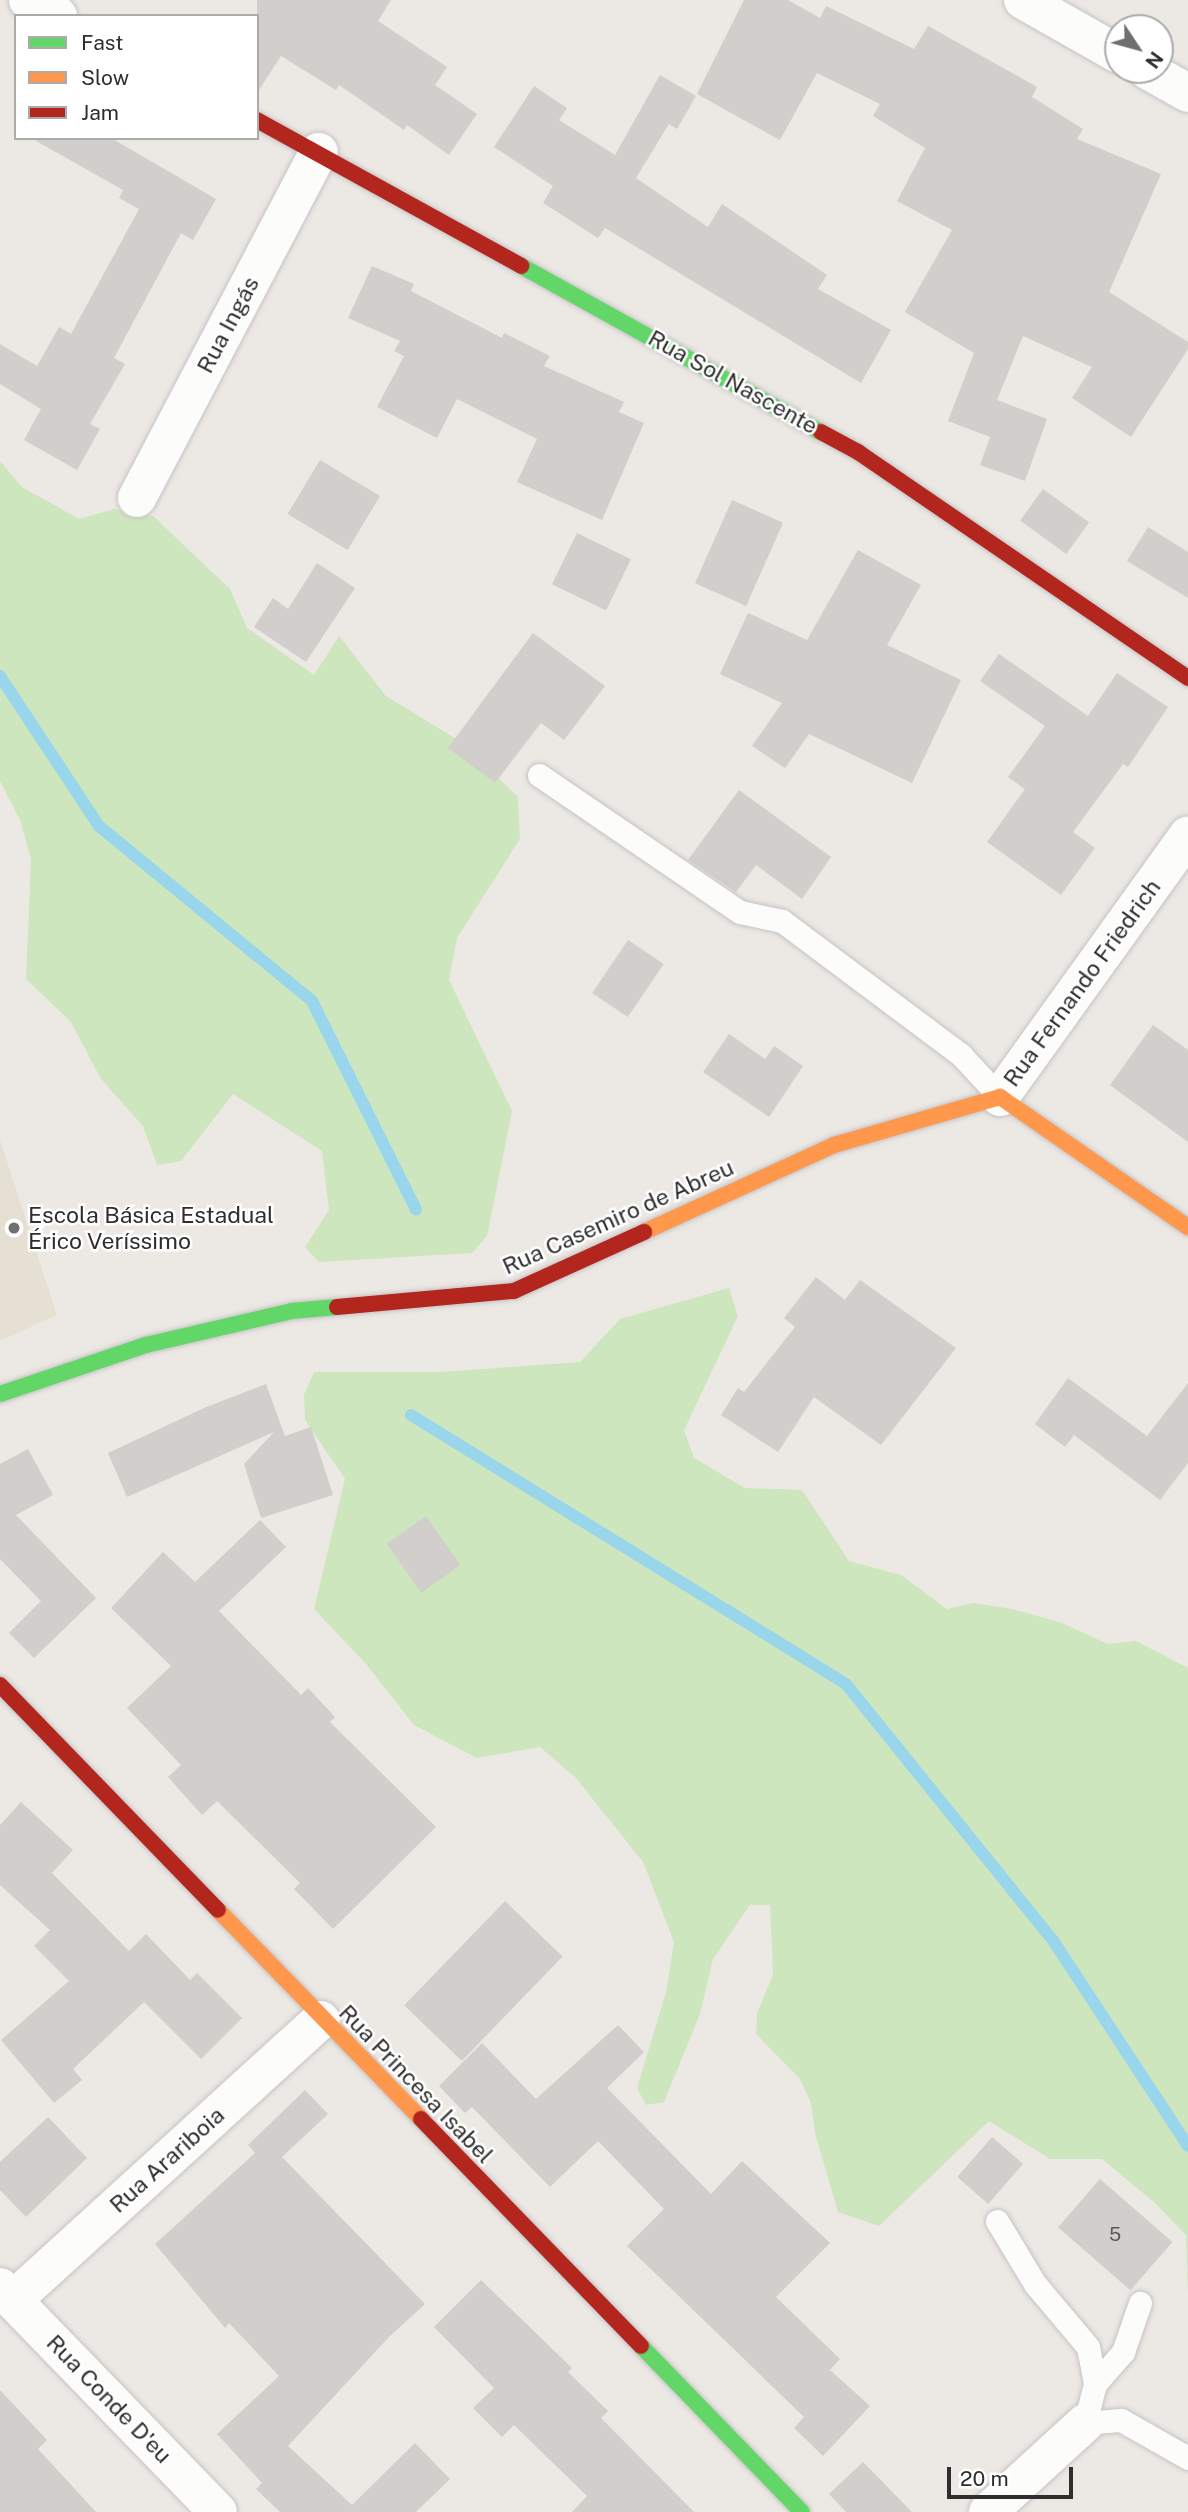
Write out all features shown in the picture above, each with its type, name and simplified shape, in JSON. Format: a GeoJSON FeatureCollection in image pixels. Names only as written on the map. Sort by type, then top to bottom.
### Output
{"type":"FeatureCollection","features":[{"type":"Feature","properties":{"kind":"street"},"geometry":{"type":"LineString","coordinates":[[28,0],[54,14]]}},
{"type":"Feature","properties":{"kind":"street"},"geometry":{"type":"LineString","coordinates":[[1023,0],[1104,46]]}},
{"type":"Feature","properties":{"kind":"street"},"geometry":{"type":"LineString","coordinates":[[1172,84],[1188,93]]}},
{"type":"Feature","properties":{"kind":"street","name":"Rua Sol Nascente"},"geometry":{"type":"LineString","coordinates":[[259,121],[858,452],[1188,678]]}},
{"type":"Feature","properties":{"kind":"street","name":"Rua Ingás"},"geometry":{"type":"LineString","coordinates":[[136,498],[319,152]]}},
{"type":"Feature","properties":{"kind":"street","name":"Rua Fernando Friedrich"},"geometry":{"type":"LineString","coordinates":[[1000,1097],[1188,835]]}},
{"type":"Feature","properties":{"kind":"street"},"geometry":{"type":"LineString","coordinates":[[1000,1097],[1188,1227]]}},
{"type":"Feature","properties":{"kind":"street","name":"Rua Casemiro de Abreu"},"geometry":{"type":"LineString","coordinates":[[0,1394],[146,1345],[292,1311],[514,1291],[834,1145],[1000,1097]]}},
{"type":"Feature","properties":{"kind":"street","name":"Rua Princesa Isabel"},"geometry":{"type":"LineString","coordinates":[[0,1685],[321,2020],[802,2512]]}},
{"type":"Feature","properties":{"kind":"street","name":"Rua Arariboia"},"geometry":{"type":"LineString","coordinates":[[4,2300],[321,2020]]}},
{"type":"Feature","properties":{"kind":"street","name":"Rua Conde D'eu"},"geometry":{"type":"LineString","coordinates":[[4,2300],[218,2512]]}},
{"type":"Feature","properties":{"kind":"street"},"geometry":{"type":"LineString","coordinates":[[988,2512],[1084,2423]]}},
{"type":"Feature","properties":{"kind":"lane"},"geometry":{"type":"LineString","coordinates":[[539,775],[740,912],[782,920],[961,1055],[1000,1097]]}},
{"type":"Feature","properties":{"kind":"lane"},"geometry":{"type":"LineString","coordinates":[[997,2221],[1035,2284],[1088,2347],[1095,2384]]}},
{"type":"Feature","properties":{"kind":"lane"},"geometry":{"type":"LineString","coordinates":[[1140,2303],[1124,2352],[1095,2384],[1084,2423],[1121,2420],[1188,2458]]}},
{"type":"Feature","properties":{"kind":"shaded area","name":"Escola Básica Estadual Érico Veríssimo"},"geometry":{"type":"Polygon","coordinates":[[[0,1140],[57,1315],[0,1341],[0,1140]]]}},
{"type":"Feature","properties":{"kind":"green space"},"geometry":{"type":"Polygon","coordinates":[[[0,461],[22,487],[79,519],[114,509],[153,516],[230,589],[247,628],[314,675],[339,636],[386,696],[463,743],[518,797],[520,839],[457,938],[449,980],[512,1111],[487,1236],[472,1253],[319,1262],[305,1247],[329,1210],[322,1151],[233,1094],[181,1161],[157,1165],[143,1126],[101,1079],[71,1022],[26,979],[31,859],[20,820],[0,781],[0,461]]]}},
{"type":"Feature","properties":{"kind":"green space"},"geometry":{"type":"Polygon","coordinates":[[[729,1288],[738,1316],[684,1430],[694,1458],[745,1488],[802,1490],[849,1561],[901,1575],[947,1609],[973,1603],[1012,1609],[1062,1623],[1108,1644],[1136,1641],[1188,1668],[1188,2294],[1186,2235],[1154,2202],[1102,2159],[1050,2159],[989,2121],[879,2226],[838,2212],[815,2133],[811,2103],[800,2079],[756,2034],[757,2013],[773,1975],[770,1905],[750,1905],[713,1959],[700,2014],[664,2102],[646,2105],[637,2088],[666,1992],[674,1942],[643,1862],[575,1777],[540,1747],[477,1758],[414,1725],[366,1664],[314,1609],[345,1479],[305,1420],[304,1395],[314,1372],[440,1372],[580,1362],[620,1319],[729,1288]]]}},
{"type":"Feature","properties":{"kind":"building"},"geometry":{"type":"Polygon","coordinates":[[[257,0],[391,0],[378,21],[447,67],[435,85],[477,114],[449,155],[407,125],[404,130],[339,85],[336,90],[281,56],[259,90],[257,0]]]}},
{"type":"Feature","properties":{"kind":"building"},"geometry":{"type":"Polygon","coordinates":[[[744,0],[788,0],[820,18],[826,6],[914,49],[928,26],[1037,87],[1032,97],[1083,129],[1077,139],[1161,174],[1109,292],[1188,342],[1188,349],[1131,437],[1072,398],[1092,367],[1023,336],[997,400],[1047,419],[1025,481],[980,465],[990,437],[948,421],[974,353],[905,312],[952,230],[897,201],[925,148],[873,116],[880,104],[817,73],[780,140],[697,94],[744,0]]]}},
{"type":"Feature","properties":{"kind":"building"},"geometry":{"type":"Polygon","coordinates":[[[660,75],[696,96],[677,129],[669,124],[636,178],[708,227],[722,204],[827,275],[818,289],[891,330],[861,383],[605,228],[598,238],[543,203],[553,186],[494,147],[534,86],[567,108],[559,120],[615,155],[660,75]]]}},
{"type":"Feature","properties":{"kind":"building"},"geometry":{"type":"Polygon","coordinates":[[[35,140],[114,140],[216,199],[193,240],[181,233],[114,358],[125,364],[90,424],[100,429],[77,470],[24,440],[41,409],[0,384],[0,344],[37,366],[59,327],[71,334],[139,209],[119,198],[123,190],[35,140]]]}},
{"type":"Feature","properties":{"kind":"building"},"geometry":{"type":"Polygon","coordinates":[[[372,266],[414,284],[411,291],[502,338],[504,333],[550,356],[544,366],[624,402],[619,412],[644,423],[602,520],[517,482],[537,439],[457,399],[437,438],[377,407],[404,356],[394,351],[400,341],[348,318],[372,266]]]}},
{"type":"Feature","properties":{"kind":"building"},"geometry":{"type":"Polygon","coordinates":[[[320,460],[380,496],[348,550],[288,514],[320,460]]]}},
{"type":"Feature","properties":{"kind":"building"},"geometry":{"type":"Polygon","coordinates":[[[1043,489],[1089,523],[1066,554],[1020,521],[1043,489]]]}},
{"type":"Feature","properties":{"kind":"building"},"geometry":{"type":"Polygon","coordinates":[[[732,500],[783,523],[746,606],[695,583],[732,500]]]}},
{"type":"Feature","properties":{"kind":"building"},"geometry":{"type":"Polygon","coordinates":[[[1148,527],[1188,552],[1188,598],[1127,561],[1148,527]]]}},
{"type":"Feature","properties":{"kind":"building"},"geometry":{"type":"Polygon","coordinates":[[[577,533],[631,559],[606,611],[552,584],[577,533]]]}},
{"type":"Feature","properties":{"kind":"building"},"geometry":{"type":"Polygon","coordinates":[[[858,550],[921,585],[887,645],[961,680],[912,783],[809,734],[785,768],[752,746],[782,703],[720,674],[748,613],[807,640],[858,550]]]}},
{"type":"Feature","properties":{"kind":"building"},"geometry":{"type":"Polygon","coordinates":[[[317,563],[355,588],[306,662],[254,627],[273,598],[288,609],[317,563]]]}},
{"type":"Feature","properties":{"kind":"building"},"geometry":{"type":"Polygon","coordinates":[[[533,633],[605,686],[564,740],[541,723],[495,783],[448,748],[533,633]]]}},
{"type":"Feature","properties":{"kind":"building"},"geometry":{"type":"Polygon","coordinates":[[[999,654],[1088,716],[1117,673],[1168,707],[1128,767],[1123,764],[1073,832],[1095,848],[1061,895],[987,842],[1025,789],[1008,777],[1045,726],[980,681],[999,654]]]}},
{"type":"Feature","properties":{"kind":"building"},"geometry":{"type":"Polygon","coordinates":[[[739,790],[831,857],[802,899],[756,865],[736,892],[688,860],[739,790]]]}},
{"type":"Feature","properties":{"kind":"building"},"geometry":{"type":"Polygon","coordinates":[[[628,940],[664,964],[628,1017],[592,993],[628,940]]]}},
{"type":"Feature","properties":{"kind":"building"},"geometry":{"type":"Polygon","coordinates":[[[1153,1025],[1188,1050],[1188,1142],[1110,1085],[1153,1025]]]}},
{"type":"Feature","properties":{"kind":"building"},"geometry":{"type":"Polygon","coordinates":[[[729,1034],[765,1059],[774,1046],[803,1066],[769,1117],[703,1072],[729,1034]]]}},
{"type":"Feature","properties":{"kind":"building"},"geometry":{"type":"Polygon","coordinates":[[[816,1277],[845,1300],[860,1280],[956,1348],[881,1445],[814,1397],[778,1452],[721,1415],[738,1388],[744,1392],[795,1327],[784,1318],[816,1277]]]}},
{"type":"Feature","properties":{"kind":"building"},"geometry":{"type":"Polygon","coordinates":[[[1068,1378],[1147,1436],[1188,1383],[1188,1463],[1160,1500],[1074,1435],[1065,1447],[1035,1424],[1068,1378]]]}},
{"type":"Feature","properties":{"kind":"building"},"geometry":{"type":"Polygon","coordinates":[[[266,1384],[285,1436],[311,1427],[333,1495],[261,1518],[244,1464],[274,1432],[127,1497],[108,1453],[204,1408],[266,1384]]]}},
{"type":"Feature","properties":{"kind":"building"},"geometry":{"type":"Polygon","coordinates":[[[28,1449],[53,1495],[16,1515],[96,1598],[34,1658],[9,1633],[41,1601],[0,1559],[0,1464],[28,1449]]]}},
{"type":"Feature","properties":{"kind":"building"},"geometry":{"type":"Polygon","coordinates":[[[426,1516],[460,1565],[421,1593],[387,1544],[426,1516]]]}},
{"type":"Feature","properties":{"kind":"building"},"geometry":{"type":"Polygon","coordinates":[[[260,1520],[286,1547],[219,1611],[301,1695],[308,1688],[335,1717],[330,1722],[436,1827],[333,1929],[294,1889],[300,1883],[217,1801],[202,1815],[168,1777],[181,1765],[127,1708],[171,1666],[111,1608],[163,1552],[195,1582],[260,1520]]]}},
{"type":"Feature","properties":{"kind":"building"},"geometry":{"type":"Polygon","coordinates":[[[21,1802],[73,1850],[52,1873],[129,1951],[146,1934],[190,1980],[197,1973],[242,2018],[201,2059],[144,2002],[73,2069],[82,2080],[54,2103],[1,2040],[69,1981],[34,1946],[50,1930],[0,1885],[0,1825],[21,1802]]]}},
{"type":"Feature","properties":{"kind":"building"},"geometry":{"type":"Polygon","coordinates":[[[505,1901],[563,1957],[462,2061],[404,2005],[505,1901]]]}},
{"type":"Feature","properties":{"kind":"building"},"geometry":{"type":"Polygon","coordinates":[[[618,2025],[644,2052],[607,2088],[711,2194],[742,2161],[830,2243],[776,2297],[840,2359],[830,2370],[870,2406],[823,2456],[794,2428],[804,2417],[627,2246],[664,2209],[598,2141],[550,2187],[472,2107],[465,2113],[439,2086],[482,2043],[536,2099],[618,2025]]]}},
{"type":"Feature","properties":{"kind":"building"},"geometry":{"type":"Polygon","coordinates":[[[305,2090],[328,2114],[282,2157],[425,2304],[389,2337],[288,2446],[352,2505],[415,2443],[450,2479],[416,2512],[280,2512],[256,2489],[262,2483],[217,2434],[279,2376],[229,2323],[225,2328],[155,2244],[255,2153],[248,2145],[305,2090]]]}},
{"type":"Feature","properties":{"kind":"building"},"geometry":{"type":"Polygon","coordinates":[[[48,2117],[87,2158],[26,2217],[0,2190],[0,2162],[48,2117]]]}},
{"type":"Feature","properties":{"kind":"building"},"geometry":{"type":"Polygon","coordinates":[[[992,2137],[1023,2164],[988,2204],[957,2177],[992,2137]]]}},
{"type":"Feature","properties":{"kind":"building"},"geometry":{"type":"Polygon","coordinates":[[[1100,2179],[1172,2242],[1130,2290],[1058,2227],[1100,2179]]]}},
{"type":"Feature","properties":{"kind":"building"},"geometry":{"type":"Polygon","coordinates":[[[481,2280],[572,2368],[568,2372],[608,2411],[601,2418],[694,2512],[572,2512],[587,2496],[514,2425],[502,2437],[473,2408],[494,2388],[434,2327],[481,2280]]]}},
{"type":"Feature","properties":{"kind":"building"},"geometry":{"type":"Polygon","coordinates":[[[0,2390],[47,2440],[38,2449],[96,2512],[0,2512],[0,2390]]]}},
{"type":"Feature","properties":{"kind":"building"},"geometry":{"type":"Polygon","coordinates":[[[863,2462],[912,2512],[846,2512],[829,2494],[863,2462]]]}},
{"type":"Feature","properties":{"kind":"waterway"},"geometry":{"type":"LineString","coordinates":[[0,676],[99,826],[312,1001],[416,1210]]}},
{"type":"Feature","properties":{"kind":"waterway"},"geometry":{"type":"LineString","coordinates":[[411,1415],[846,1684],[1054,1942],[1188,2146]]}},
{"type":"Feature","properties":{"kind":"traffic: fast"},"geometry":{"type":"LineString","coordinates":[[521,266],[821,432]]}},
{"type":"Feature","properties":{"kind":"traffic: fast"},"geometry":{"type":"LineString","coordinates":[[0,1394],[146,1345],[292,1311],[337,1307]]}},
{"type":"Feature","properties":{"kind":"traffic: fast"},"geometry":{"type":"LineString","coordinates":[[641,2346],[802,2512]]}},
{"type":"Feature","properties":{"kind":"traffic: slow"},"geometry":{"type":"LineString","coordinates":[[644,1232],[834,1145],[1000,1097],[1188,1227]]}},
{"type":"Feature","properties":{"kind":"traffic: slow"},"geometry":{"type":"LineString","coordinates":[[218,1910],[421,2119]]}},
{"type":"Feature","properties":{"kind":"traffic: jam"},"geometry":{"type":"LineString","coordinates":[[259,121],[521,266]]}},
{"type":"Feature","properties":{"kind":"traffic: jam"},"geometry":{"type":"LineString","coordinates":[[821,432],[858,452],[1188,678]]}},
{"type":"Feature","properties":{"kind":"traffic: jam"},"geometry":{"type":"LineString","coordinates":[[337,1307],[514,1291],[644,1232]]}},
{"type":"Feature","properties":{"kind":"traffic: jam"},"geometry":{"type":"LineString","coordinates":[[0,1685],[218,1910]]}},
{"type":"Feature","properties":{"kind":"traffic: jam"},"geometry":{"type":"LineString","coordinates":[[421,2119],[641,2346]]}},
{"type":"Feature","properties":{"kind":"place","name":"Escola Básica Estadual Érico Veríssimo"},"geometry":{"type":"Point","coordinates":[14,1228]}}]}
